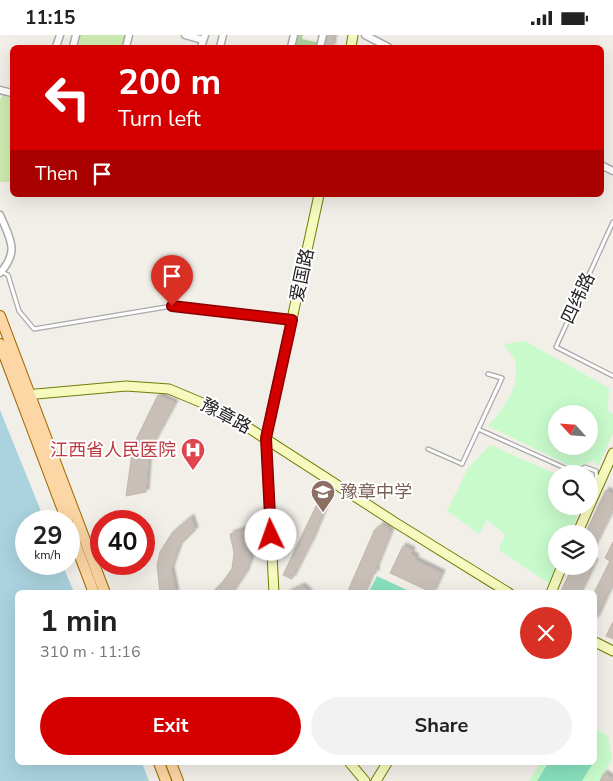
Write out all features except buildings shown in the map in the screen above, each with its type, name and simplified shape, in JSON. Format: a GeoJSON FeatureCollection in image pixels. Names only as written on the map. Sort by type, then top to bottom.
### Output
{"type":"FeatureCollection","features":[{"type":"Feature","properties":{"kind":"main road"},"geometry":{"type":"LineString","coordinates":[[0,316],[24,396],[63,510]]}},
{"type":"Feature","properties":{"kind":"main road"},"geometry":{"type":"LineString","coordinates":[[0,344],[24,396],[104,590]]}},
{"type":"Feature","properties":{"kind":"main road"},"geometry":{"type":"LineString","coordinates":[[80,556],[93,590]]}},
{"type":"Feature","properties":{"kind":"main road"},"geometry":{"type":"LineString","coordinates":[[160,765],[166,781]]}},
{"type":"Feature","properties":{"kind":"main road"},"geometry":{"type":"LineString","coordinates":[[172,765],[178,781]]}},
{"type":"Feature","properties":{"kind":"street"},"geometry":{"type":"LineString","coordinates":[[185,35],[204,37]]}},
{"type":"Feature","properties":{"kind":"street"},"geometry":{"type":"LineString","coordinates":[[365,35],[384,45]]}},
{"type":"Feature","properties":{"kind":"street","name":"爱国路"},"geometry":{"type":"LineString","coordinates":[[274,590],[266,438],[319,197]]}},
{"type":"Feature","properties":{"kind":"street"},"geometry":{"type":"LineString","coordinates":[[0,215],[12,245],[12,257],[0,273]]}},
{"type":"Feature","properties":{"kind":"street","name":"豫章路"},"geometry":{"type":"LineString","coordinates":[[24,396],[126,387],[170,389],[224,412],[504,590]]}},
{"type":"Feature","properties":{"kind":"street"},"geometry":{"type":"LineString","coordinates":[[598,483],[613,453]]}},
{"type":"Feature","properties":{"kind":"street"},"geometry":{"type":"LineString","coordinates":[[551,590],[558,575]]}},
{"type":"Feature","properties":{"kind":"street"},"geometry":{"type":"LineString","coordinates":[[597,643],[613,651]]}},
{"type":"Feature","properties":{"kind":"street"},"geometry":{"type":"LineString","coordinates":[[352,765],[366,781]]}},
{"type":"Feature","properties":{"kind":"street"},"geometry":{"type":"LineString","coordinates":[[377,781],[384,765]]}},
{"type":"Feature","properties":{"kind":"lane","name":"四纬路"},"geometry":{"type":"LineString","coordinates":[[613,222],[556,347],[613,377]]}},
{"type":"Feature","properties":{"kind":"lane"},"geometry":{"type":"LineString","coordinates":[[0,273],[8,275],[19,311],[34,329],[172,306],[292,320]]}},
{"type":"Feature","properties":{"kind":"lane"},"geometry":{"type":"LineString","coordinates":[[428,449],[462,464],[502,378],[488,374]]}},
{"type":"Feature","properties":{"kind":"lane"},"geometry":{"type":"LineString","coordinates":[[478,429],[558,465]]}},
{"type":"Feature","properties":{"kind":"green space"},"geometry":{"type":"Polygon","coordinates":[[[80,35],[126,35],[124,45],[78,45],[80,35]]]}},
{"type":"Feature","properties":{"kind":"green space"},"geometry":{"type":"Polygon","coordinates":[[[298,35],[303,35],[302,39],[320,43],[320,45],[296,45],[298,35]]]}},
{"type":"Feature","properties":{"kind":"green space"},"geometry":{"type":"Polygon","coordinates":[[[3,95],[10,97],[10,182],[0,182],[0,100],[3,95]]]}},
{"type":"Feature","properties":{"kind":"green space"},"geometry":{"type":"Polygon","coordinates":[[[525,341],[609,388],[608,411],[613,414],[613,433],[598,466],[594,460],[582,465],[569,465],[548,455],[598,455],[598,405],[548,405],[548,455],[488,426],[505,405],[513,389],[516,371],[513,357],[504,344],[525,341]]]}},
{"type":"Feature","properties":{"kind":"green space"},"geometry":{"type":"Polygon","coordinates":[[[490,445],[548,470],[548,515],[577,515],[574,525],[548,525],[548,575],[554,575],[550,584],[499,550],[505,534],[487,520],[479,534],[447,511],[468,468],[490,445]]]}},
{"type":"Feature","properties":{"kind":"green space"},"geometry":{"type":"Polygon","coordinates":[[[377,576],[407,590],[370,590],[377,576]]]}},
{"type":"Feature","properties":{"kind":"green space"},"geometry":{"type":"Polygon","coordinates":[[[597,729],[608,736],[612,759],[600,781],[529,781],[539,765],[597,765],[597,729]]]}},
{"type":"Feature","properties":{"kind":"green space"},"geometry":{"type":"Polygon","coordinates":[[[547,765],[592,765],[582,781],[537,781],[547,765]]]}},
{"type":"Feature","properties":{"kind":"water"},"geometry":{"type":"Polygon","coordinates":[[[0,410],[41,510],[15,510],[15,575],[67,575],[73,590],[15,590],[15,765],[143,765],[149,781],[0,781],[0,410]]]}},
{"type":"Feature","properties":{"kind":"place","name":"江西省人民医院"},"geometry":{"type":"Point","coordinates":[193,471]}},
{"type":"Feature","properties":{"kind":"place","name":"豫章中学"},"geometry":{"type":"Point","coordinates":[323,513]}},
{"type":"Feature","properties":{"kind":"route"},"geometry":{"type":"LineString","coordinates":[[172,306],[292,320],[266,438],[271,535]]}}]}
